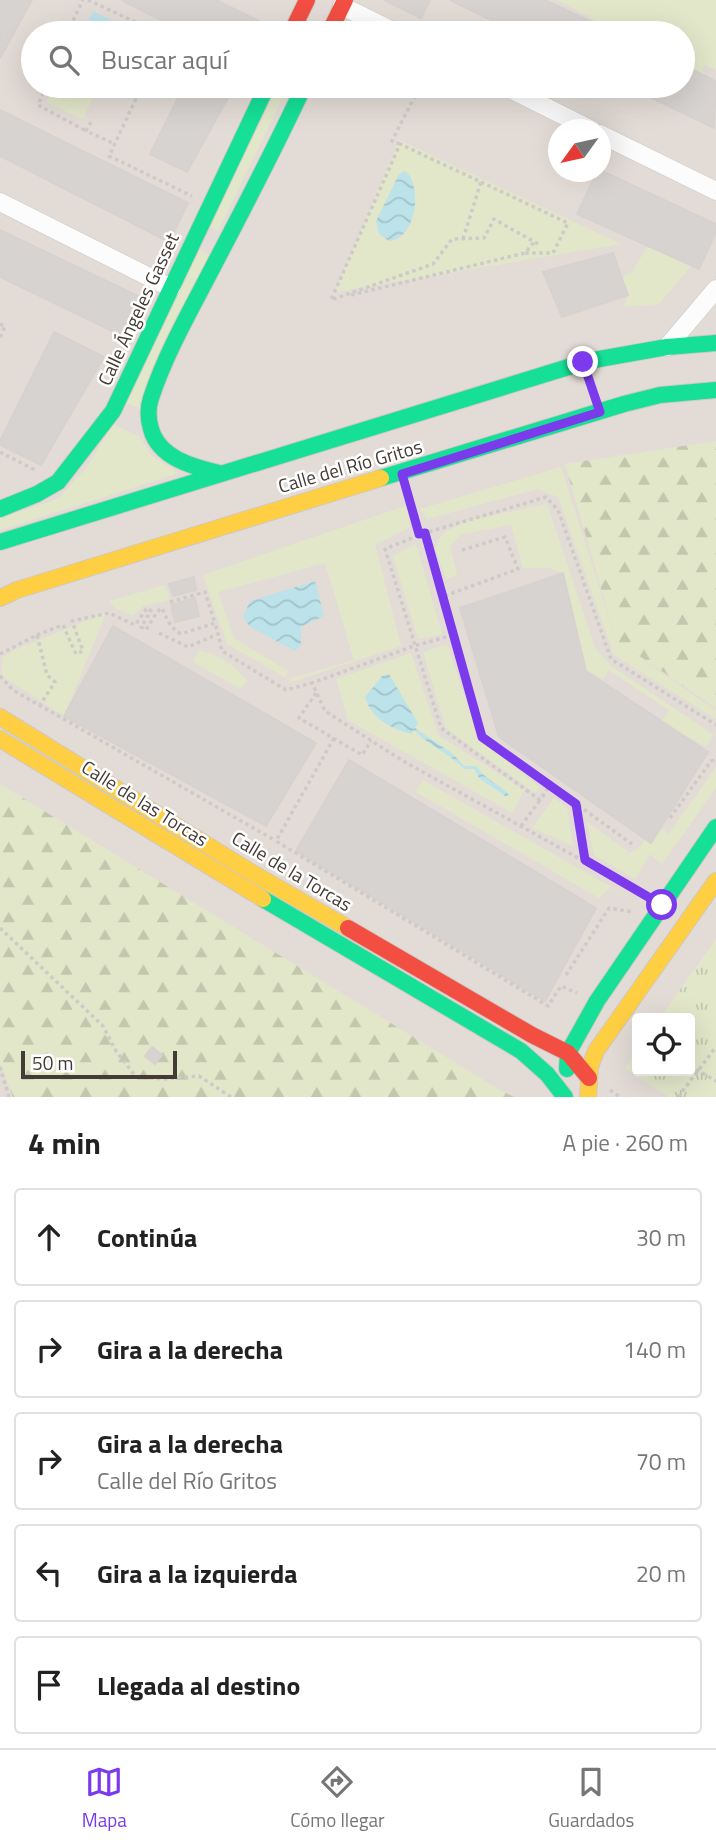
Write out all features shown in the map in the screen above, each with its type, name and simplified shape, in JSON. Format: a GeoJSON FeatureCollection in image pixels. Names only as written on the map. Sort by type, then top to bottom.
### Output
{"type":"FeatureCollection","features":[{"type":"Feature","properties":{"kind":"street"},"geometry":{"type":"LineString","coordinates":[[297,21],[307,0]]}},
{"type":"Feature","properties":{"kind":"street"},"geometry":{"type":"LineString","coordinates":[[335,21],[344,3],[376,21]]}},
{"type":"Feature","properties":{"kind":"street","name":"Calle Ángeles Gasset"},"geometry":{"type":"LineString","coordinates":[[0,509],[58,482],[113,411],[261,98]]}},
{"type":"Feature","properties":{"kind":"street"},"geometry":{"type":"LineString","coordinates":[[223,473],[182,464],[167,454],[154,435],[148,410],[150,400],[153,387],[181,328],[264,170],[298,98]]}},
{"type":"Feature","properties":{"kind":"street"},"geometry":{"type":"LineString","coordinates":[[528,98],[570,119]]}},
{"type":"Feature","properties":{"kind":"street"},"geometry":{"type":"LineString","coordinates":[[611,139],[716,191]]}},
{"type":"Feature","properties":{"kind":"street"},"geometry":{"type":"LineString","coordinates":[[0,202],[171,288]]}},
{"type":"Feature","properties":{"kind":"street"},"geometry":{"type":"LineString","coordinates":[[667,347],[716,289]]}},
{"type":"Feature","properties":{"kind":"street","name":"Calle del Río Gritos"},"geometry":{"type":"LineString","coordinates":[[0,542],[583,362],[667,347],[716,343]]}},
{"type":"Feature","properties":{"kind":"street","name":"Calle del Río Gritos"},"geometry":{"type":"LineString","coordinates":[[0,598],[17,590],[624,404],[660,395],[716,390]]}},
{"type":"Feature","properties":{"kind":"street","name":"Calle de la Torcas"},"geometry":{"type":"LineString","coordinates":[[0,718],[254,874],[532,1035],[571,1061]]}},
{"type":"Feature","properties":{"kind":"street","name":"Calle de las Torcas"},"geometry":{"type":"LineString","coordinates":[[0,739],[258,897],[521,1051],[568,1097]]}},
{"type":"Feature","properties":{"kind":"street"},"geometry":{"type":"LineString","coordinates":[[568,1097],[571,1061],[597,1001],[716,827]]}},
{"type":"Feature","properties":{"kind":"street"},"geometry":{"type":"LineString","coordinates":[[588,1097],[591,1059],[716,881]]}},
{"type":"Feature","properties":{"kind":"street"},"geometry":{"type":"LineString","coordinates":[[535,1062],[546,1066],[571,1061],[596,1051]]}},
{"type":"Feature","properties":{"kind":"street"},"geometry":{"type":"LineString","coordinates":[[571,1061],[589,1078]]}},
{"type":"Feature","properties":{"kind":"path"},"geometry":{"type":"LineString","coordinates":[[72,21],[82,0]]}},
{"type":"Feature","properties":{"kind":"path"},"geometry":{"type":"LineString","coordinates":[[88,0],[133,21]]}},
{"type":"Feature","properties":{"kind":"path"},"geometry":{"type":"LineString","coordinates":[[41,98],[38,105],[115,144]]}},
{"type":"Feature","properties":{"kind":"path"},"geometry":{"type":"LineString","coordinates":[[136,98],[109,156],[211,204]]}},
{"type":"Feature","properties":{"kind":"path"},"geometry":{"type":"LineString","coordinates":[[331,300],[525,253],[553,253],[568,223],[392,141],[414,98]]}},
{"type":"Feature","properties":{"kind":"path"},"geometry":{"type":"LineString","coordinates":[[86,131],[91,122]]}},
{"type":"Feature","properties":{"kind":"path"},"geometry":{"type":"LineString","coordinates":[[331,300],[400,144]]}},
{"type":"Feature","properties":{"kind":"path"},"geometry":{"type":"LineString","coordinates":[[463,239],[481,181]]}},
{"type":"Feature","properties":{"kind":"path"},"geometry":{"type":"LineString","coordinates":[[331,300],[433,264],[452,239],[484,238],[494,219],[536,242],[525,253]]}},
{"type":"Feature","properties":{"kind":"path"},"geometry":{"type":"LineString","coordinates":[[0,324],[5,326],[0,338]]}},
{"type":"Feature","properties":{"kind":"path"},"geometry":{"type":"LineString","coordinates":[[0,452],[58,482]]}},
{"type":"Feature","properties":{"kind":"path"},"geometry":{"type":"LineString","coordinates":[[402,474],[419,534]]}},
{"type":"Feature","properties":{"kind":"path"},"geometry":{"type":"LineString","coordinates":[[540,800],[441,728],[385,549],[419,534],[546,497],[558,510],[611,659],[716,725]]}},
{"type":"Feature","properties":{"kind":"path"},"geometry":{"type":"LineString","coordinates":[[425,533],[482,737],[632,844]]}},
{"type":"Feature","properties":{"kind":"path"},"geometry":{"type":"LineString","coordinates":[[442,597],[518,569],[505,537],[462,550]]}},
{"type":"Feature","properties":{"kind":"path"},"geometry":{"type":"LineString","coordinates":[[170,602],[205,592],[222,651],[286,690],[453,635]]}},
{"type":"Feature","properties":{"kind":"path"},"geometry":{"type":"LineString","coordinates":[[0,654],[63,625],[76,654],[83,651],[72,621],[108,612],[135,625],[147,608],[151,611],[141,627],[146,630],[162,608],[174,631],[181,634],[215,623]]}},
{"type":"Feature","properties":{"kind":"path"},"geometry":{"type":"LineString","coordinates":[[159,633],[188,647],[218,634]]}},
{"type":"Feature","properties":{"kind":"path"},"geometry":{"type":"LineString","coordinates":[[37,635],[47,675],[55,682],[40,705]]}},
{"type":"Feature","properties":{"kind":"path"},"geometry":{"type":"LineString","coordinates":[[0,676],[13,690],[276,841],[548,1006],[561,986]]}},
{"type":"Feature","properties":{"kind":"path"},"geometry":{"type":"LineString","coordinates":[[312,683],[325,711],[371,741],[662,905]]}},
{"type":"Feature","properties":{"kind":"path"},"geometry":{"type":"LineString","coordinates":[[316,693],[299,718],[362,755],[371,741]]}},
{"type":"Feature","properties":{"kind":"path"},"geometry":{"type":"LineString","coordinates":[[276,841],[334,738]]}},
{"type":"Feature","properties":{"kind":"path"},"geometry":{"type":"LineString","coordinates":[[670,818],[711,761],[716,760]]}},
{"type":"Feature","properties":{"kind":"path"},"geometry":{"type":"LineString","coordinates":[[521,826],[550,785]]}},
{"type":"Feature","properties":{"kind":"path"},"geometry":{"type":"LineString","coordinates":[[576,804],[585,860]]}},
{"type":"Feature","properties":{"kind":"path"},"geometry":{"type":"LineString","coordinates":[[566,975],[609,908],[628,909],[651,920]]}},
{"type":"Feature","properties":{"kind":"path"},"geometry":{"type":"LineString","coordinates":[[0,928],[103,1026],[116,1051],[136,1077],[163,1079],[198,1076],[231,1097]]}},
{"type":"Feature","properties":{"kind":"path"},"geometry":{"type":"LineString","coordinates":[[678,1097],[716,1047]]}},
{"type":"Feature","properties":{"kind":"path"},"geometry":{"type":"LineString","coordinates":[[0,1067],[9,1097]]}},
{"type":"Feature","properties":{"kind":"path"},"geometry":{"type":"LineString","coordinates":[[697,1071],[716,1081]]}},
{"type":"Feature","properties":{"kind":"path"},"geometry":{"type":"LineString","coordinates":[[609,1090],[620,1097]]}},
{"type":"Feature","properties":{"kind":"shaded area"},"geometry":{"type":"Polygon","coordinates":[[[0,0],[716,0],[716,1097],[0,1097],[0,0]]]}},
{"type":"Feature","properties":{"kind":"green space"},"geometry":{"type":"Polygon","coordinates":[[[557,0],[716,0],[716,69],[704,65],[702,75],[695,71],[695,21],[596,21],[557,0]]]}},
{"type":"Feature","properties":{"kind":"green space"},"geometry":{"type":"Polygon","coordinates":[[[48,98],[93,98],[83,119],[46,102],[48,98]]]}},
{"type":"Feature","properties":{"kind":"green space"},"geometry":{"type":"Polygon","coordinates":[[[272,98],[282,98],[218,231],[209,226],[272,98]]]}},
{"type":"Feature","properties":{"kind":"green space"},"geometry":{"type":"Polygon","coordinates":[[[399,140],[621,244],[335,292],[399,140]]]}},
{"type":"Feature","properties":{"kind":"green space"},"geometry":{"type":"Polygon","coordinates":[[[648,246],[691,266],[659,304],[624,307],[628,295],[622,278],[632,272],[648,246]]]}},
{"type":"Feature","properties":{"kind":"green space"},"geometry":{"type":"Polygon","coordinates":[[[199,250],[209,255],[139,408],[123,402],[199,250]]]}},
{"type":"Feature","properties":{"kind":"green space"},"geometry":{"type":"Polygon","coordinates":[[[113,424],[140,437],[152,456],[179,473],[0,530],[0,518],[58,499],[87,467],[113,424]]]}},
{"type":"Feature","properties":{"kind":"green space"},"geometry":{"type":"Polygon","coordinates":[[[716,441],[716,708],[616,640],[565,464],[716,441]]]}},
{"type":"Feature","properties":{"kind":"green space"},"geometry":{"type":"Polygon","coordinates":[[[561,467],[616,640],[716,711],[716,719],[614,655],[558,497],[538,489],[427,519],[420,509],[561,467]]]}},
{"type":"Feature","properties":{"kind":"green space"},"geometry":{"type":"Polygon","coordinates":[[[547,504],[595,648],[611,666],[714,735],[706,747],[662,722],[669,710],[609,670],[603,679],[586,671],[563,573],[549,568],[523,568],[511,525],[462,534],[450,546],[457,575],[446,579],[435,548],[443,533],[466,521],[547,504]]]}},
{"type":"Feature","properties":{"kind":"green space"},"geometry":{"type":"Polygon","coordinates":[[[408,505],[410,527],[375,545],[401,646],[291,682],[289,679],[354,660],[325,563],[218,592],[234,638],[288,671],[285,677],[227,644],[203,575],[408,505]]]}},
{"type":"Feature","properties":{"kind":"green space"},"geometry":{"type":"Polygon","coordinates":[[[416,544],[442,634],[418,639],[393,556],[416,544]]]}},
{"type":"Feature","properties":{"kind":"green space"},"geometry":{"type":"Polygon","coordinates":[[[165,585],[170,600],[143,606],[133,616],[117,609],[109,601],[165,585]]]}},
{"type":"Feature","properties":{"kind":"green space"},"geometry":{"type":"Polygon","coordinates":[[[106,613],[64,716],[1,675],[3,657],[106,613]]]}},
{"type":"Feature","properties":{"kind":"green space"},"geometry":{"type":"Polygon","coordinates":[[[447,644],[479,740],[540,787],[535,793],[446,728],[423,652],[447,644]]]}},
{"type":"Feature","properties":{"kind":"green space"},"geometry":{"type":"Polygon","coordinates":[[[199,651],[219,657],[238,671],[247,681],[241,689],[193,662],[199,651]]]}},
{"type":"Feature","properties":{"kind":"green space"},"geometry":{"type":"Polygon","coordinates":[[[411,653],[438,735],[524,790],[512,813],[348,720],[336,679],[411,653]]]}},
{"type":"Feature","properties":{"kind":"green space"},"geometry":{"type":"Polygon","coordinates":[[[716,767],[716,788],[662,864],[650,854],[635,879],[594,855],[587,822],[630,853],[640,847],[655,825],[669,834],[716,767]]]}},
{"type":"Feature","properties":{"kind":"green space"},"geometry":{"type":"Polygon","coordinates":[[[423,780],[636,901],[610,887],[599,898],[416,792],[423,780]]]}},
{"type":"Feature","properties":{"kind":"green space"},"geometry":{"type":"Polygon","coordinates":[[[0,784],[514,1097],[13,1097],[0,1062],[0,784]]]}},
{"type":"Feature","properties":{"kind":"green space"},"geometry":{"type":"Polygon","coordinates":[[[554,798],[567,808],[573,846],[532,828],[554,798]]]}},
{"type":"Feature","properties":{"kind":"green space"},"geometry":{"type":"Polygon","coordinates":[[[716,939],[716,1097],[669,1097],[637,1076],[695,1076],[695,1013],[664,1013],[716,939]]]}},
{"type":"Feature","properties":{"kind":"green space"},"geometry":{"type":"Polygon","coordinates":[[[632,1058],[632,1073],[625,1068],[632,1058]]]}},
{"type":"Feature","properties":{"kind":"water"},"geometry":{"type":"Polygon","coordinates":[[[93,11],[113,21],[88,21],[93,11]]]}},
{"type":"Feature","properties":{"kind":"water"},"geometry":{"type":"Polygon","coordinates":[[[405,171],[411,177],[414,187],[414,210],[406,231],[389,241],[379,234],[376,221],[399,174],[405,171]]]}},
{"type":"Feature","properties":{"kind":"water"},"geometry":{"type":"Polygon","coordinates":[[[315,581],[324,616],[301,627],[301,645],[295,651],[250,627],[243,617],[250,601],[315,581]]]}},
{"type":"Feature","properties":{"kind":"water"},"geometry":{"type":"Polygon","coordinates":[[[389,674],[418,723],[415,728],[453,754],[464,766],[476,766],[510,796],[505,796],[479,778],[474,769],[464,769],[414,730],[411,734],[403,732],[377,717],[365,697],[382,676],[389,674]]]}},
{"type":"Feature","properties":{"kind":"building"},"geometry":{"type":"Polygon","coordinates":[[[0,0],[32,0],[0,58],[0,0]]]}},
{"type":"Feature","properties":{"kind":"building"},"geometry":{"type":"Polygon","coordinates":[[[121,0],[216,0],[259,21],[163,21],[121,0]]]}},
{"type":"Feature","properties":{"kind":"building"},"geometry":{"type":"Polygon","coordinates":[[[384,0],[430,0],[421,18],[384,0]]]}},
{"type":"Feature","properties":{"kind":"building"},"geometry":{"type":"Polygon","coordinates":[[[450,0],[545,0],[590,21],[493,21],[450,0]]]}},
{"type":"Feature","properties":{"kind":"building"},"geometry":{"type":"Polygon","coordinates":[[[695,71],[716,81],[714,128],[652,98],[695,98],[695,71]]]}},
{"type":"Feature","properties":{"kind":"building"},"geometry":{"type":"Polygon","coordinates":[[[178,98],[228,98],[187,172],[150,154],[178,98]]]}},
{"type":"Feature","properties":{"kind":"building"},"geometry":{"type":"Polygon","coordinates":[[[0,110],[188,203],[169,242],[0,156],[0,110]]]}},
{"type":"Feature","properties":{"kind":"building"},"geometry":{"type":"Polygon","coordinates":[[[611,175],[716,224],[716,232],[699,269],[577,214],[592,182],[611,182],[611,175]]]}},
{"type":"Feature","properties":{"kind":"building"},"geometry":{"type":"Polygon","coordinates":[[[0,230],[138,296],[120,335],[0,277],[0,230]]]}},
{"type":"Feature","properties":{"kind":"building"},"geometry":{"type":"Polygon","coordinates":[[[613,253],[628,295],[562,317],[543,272],[613,253]]]}},
{"type":"Feature","properties":{"kind":"building"},"geometry":{"type":"Polygon","coordinates":[[[54,332],[104,357],[41,465],[0,445],[0,441],[54,332]]]}},
{"type":"Feature","properties":{"kind":"building"},"geometry":{"type":"Polygon","coordinates":[[[563,573],[586,671],[708,752],[651,843],[499,737],[460,608],[563,573]]]}},
{"type":"Feature","properties":{"kind":"building"},"geometry":{"type":"Polygon","coordinates":[[[194,577],[196,590],[173,596],[169,584],[194,577]]]}},
{"type":"Feature","properties":{"kind":"building"},"geometry":{"type":"Polygon","coordinates":[[[195,598],[199,616],[175,622],[171,605],[195,598]]]}},
{"type":"Feature","properties":{"kind":"building"},"geometry":{"type":"Polygon","coordinates":[[[113,626],[316,743],[266,826],[64,716],[113,626]]]}},
{"type":"Feature","properties":{"kind":"building"},"geometry":{"type":"Polygon","coordinates":[[[349,760],[596,908],[545,1001],[296,851],[349,760]]]}},
{"type":"Feature","properties":{"kind":"building"},"geometry":{"type":"Polygon","coordinates":[[[152,1047],[162,1055],[155,1064],[145,1056],[152,1047]]]}},
{"type":"Feature","properties":{"kind":"traffic: fast"},"geometry":{"type":"LineString","coordinates":[[0,509],[58,482],[113,411],[261,98]]}},
{"type":"Feature","properties":{"kind":"traffic: fast"},"geometry":{"type":"LineString","coordinates":[[219,473],[178,460],[161,447],[150,425],[150,402],[172,346],[298,98]]}},
{"type":"Feature","properties":{"kind":"traffic: fast"},"geometry":{"type":"LineString","coordinates":[[0,542],[588,361],[667,347],[716,343]]}},
{"type":"Feature","properties":{"kind":"traffic: fast"},"geometry":{"type":"LineString","coordinates":[[381,478],[624,404],[660,395],[716,390]]}},
{"type":"Feature","properties":{"kind":"traffic: fast"},"geometry":{"type":"LineString","coordinates":[[567,1069],[568,1053],[597,1001],[716,827]]}},
{"type":"Feature","properties":{"kind":"traffic: fast"},"geometry":{"type":"LineString","coordinates":[[263,899],[521,1051],[547,1074],[565,1097]]}},
{"type":"Feature","properties":{"kind":"traffic: slow"},"geometry":{"type":"LineString","coordinates":[[0,598],[17,590],[381,478]]}},
{"type":"Feature","properties":{"kind":"traffic: slow"},"geometry":{"type":"LineString","coordinates":[[0,717],[254,874],[348,928]]}},
{"type":"Feature","properties":{"kind":"traffic: slow"},"geometry":{"type":"LineString","coordinates":[[0,739],[263,899]]}},
{"type":"Feature","properties":{"kind":"traffic: slow"},"geometry":{"type":"LineString","coordinates":[[588,1097],[590,1067],[596,1051],[716,881]]}},
{"type":"Feature","properties":{"kind":"traffic: jam"},"geometry":{"type":"LineString","coordinates":[[297,21],[307,0]]}},
{"type":"Feature","properties":{"kind":"traffic: jam"},"geometry":{"type":"LineString","coordinates":[[335,21],[345,0]]}},
{"type":"Feature","properties":{"kind":"traffic: jam"},"geometry":{"type":"LineString","coordinates":[[348,928],[532,1035],[568,1053],[589,1078]]}},
{"type":"Feature","properties":{"kind":"route"},"geometry":{"type":"LineString","coordinates":[[583,362],[600,412],[402,474],[419,534],[425,533],[482,737],[576,804],[585,860],[662,905]]}}]}
